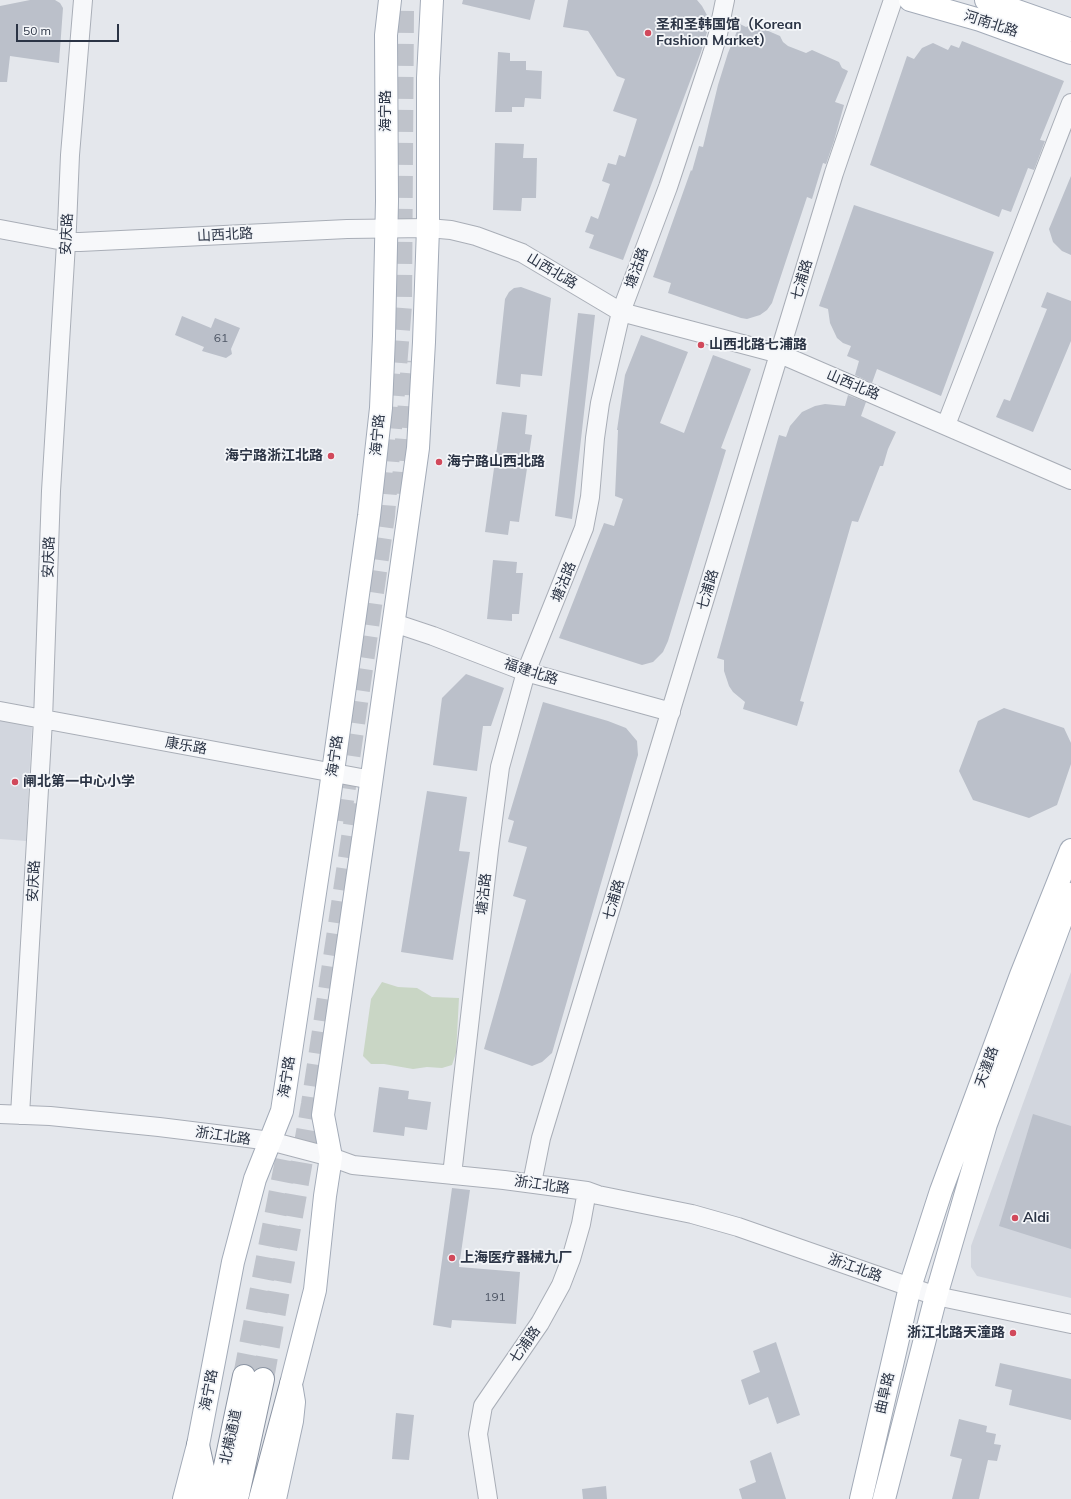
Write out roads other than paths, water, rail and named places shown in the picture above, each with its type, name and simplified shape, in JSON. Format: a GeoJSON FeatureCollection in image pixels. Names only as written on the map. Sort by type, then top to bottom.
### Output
{"type":"FeatureCollection","features":[{"type":"Feature","properties":{"kind":"main road","name":"海宁路"},"geometry":{"type":"LineString","coordinates":[[184,1499],[198,1445],[233,1262],[255,1179],[282,1111],[332,773],[377,447],[384,336],[386,229],[386,35],[390,0]]}},
{"type":"Feature","properties":{"kind":"main road"},"geometry":{"type":"LineString","coordinates":[[260,1499],[315,1290],[330,1157],[323,1115],[372,780],[418,448],[428,228],[428,78],[432,0]]}},
{"type":"Feature","properties":{"kind":"main road","name":"河南北路"},"geometry":{"type":"LineString","coordinates":[[910,0],[980,20],[1071,53]]}},
{"type":"Feature","properties":{"kind":"main road","name":"河南北路"},"geometry":{"type":"LineString","coordinates":[[986,0],[1071,30]]}},
{"type":"Feature","properties":{"kind":"main road","name":"天潼路"},"geometry":{"type":"LineString","coordinates":[[910,1287],[946,1176],[1021,975],[1071,851]]}},
{"type":"Feature","properties":{"kind":"main road","name":"天潼路"},"geometry":{"type":"LineString","coordinates":[[936,1296],[986,1124],[1071,894]]}},
{"type":"Feature","properties":{"kind":"main road","name":"曲阜路"},"geometry":{"type":"LineString","coordinates":[[861,1499],[910,1287]]}},
{"type":"Feature","properties":{"kind":"main road","name":"曲阜路"},"geometry":{"type":"LineString","coordinates":[[884,1499],[936,1296]]}},
{"type":"Feature","properties":{"kind":"main road","name":"北横通道"},"geometry":{"type":"LineString","coordinates":[[218,1499],[253,1377],[237,1499]]}},
{"type":"Feature","properties":{"kind":"main road"},"geometry":{"type":"LineString","coordinates":[[275,1499],[292,1421],[294,1402],[291,1384]]}},
{"type":"Feature","properties":{"kind":"main road"},"geometry":{"type":"LineString","coordinates":[[198,1445],[206,1482],[202,1499]]}},
{"type":"Feature","properties":{"kind":"street","name":"安庆路"},"geometry":{"type":"LineString","coordinates":[[20,1114],[43,720],[51,491],[70,154],[83,0]]}},
{"type":"Feature","properties":{"kind":"street","name":"塘沽路"},"geometry":{"type":"LineString","coordinates":[[452,1175],[500,767],[526,672],[584,528],[590,498],[595,438],[600,403],[621,312],[668,187],[720,28],[725,0]]}},
{"type":"Feature","properties":{"kind":"street","name":"七浦路"},"geometry":{"type":"LineString","coordinates":[[532,1183],[535,1160],[541,1138],[834,174],[893,0]]}},
{"type":"Feature","properties":{"kind":"street"},"geometry":{"type":"LineString","coordinates":[[946,425],[1071,103]]}},
{"type":"Feature","properties":{"kind":"street","name":"山西北路"},"geometry":{"type":"LineString","coordinates":[[0,229],[66,241],[80,242],[347,229],[428,228],[451,230],[476,236],[522,253],[621,312],[780,354],[1071,480]]}},
{"type":"Feature","properties":{"kind":"street","name":"福建北路"},"geometry":{"type":"LineString","coordinates":[[394,623],[526,672],[671,712]]}},
{"type":"Feature","properties":{"kind":"street","name":"康乐路"},"geometry":{"type":"LineString","coordinates":[[0,711],[372,780]]}},
{"type":"Feature","properties":{"kind":"street","name":"浙江北路"},"geometry":{"type":"LineString","coordinates":[[0,1114],[50,1116],[160,1127],[270,1141],[330,1157],[353,1165],[532,1183],[587,1191],[598,1195],[692,1214],[738,1227],[936,1296],[1071,1324]]}},
{"type":"Feature","properties":{"kind":"street","name":"七浦路"},"geometry":{"type":"LineString","coordinates":[[488,1499],[478,1434],[483,1406],[540,1323],[557,1292],[571,1258],[577,1238],[587,1191]]}},
{"type":"Feature","properties":{"kind":"tunnel"},"geometry":{"type":"LineString","coordinates":[[340,821],[384,516],[401,305],[404,0]]}},
{"type":"Feature","properties":{"kind":"tunnel"},"geometry":{"type":"LineString","coordinates":[[402,494],[412,361]]}},
{"type":"Feature","properties":{"kind":"tunnel"},"geometry":{"type":"LineString","coordinates":[[263,1379],[312,1104],[358,798]]}},
{"type":"Feature","properties":{"kind":"tunnel"},"geometry":{"type":"LineString","coordinates":[[244,1376],[287,1155]]}},
{"type":"Feature","properties":{"kind":"place","name":"圣和圣韩国馆（Korean Fashion Market）"},"geometry":{"type":"Point","coordinates":[648,33]}},
{"type":"Feature","properties":{"kind":"place","name":"山西北路七浦路"},"geometry":{"type":"Point","coordinates":[701,345]}},
{"type":"Feature","properties":{"kind":"place","name":"海宁路浙江北路"},"geometry":{"type":"Point","coordinates":[331,456]}},
{"type":"Feature","properties":{"kind":"place","name":"海宁路山西北路"},"geometry":{"type":"Point","coordinates":[439,462]}},
{"type":"Feature","properties":{"kind":"place","name":"闸北第一中心小学"},"geometry":{"type":"Point","coordinates":[15,782]}},
{"type":"Feature","properties":{"kind":"place","name":"Aldi"},"geometry":{"type":"Point","coordinates":[1015,1218]}},
{"type":"Feature","properties":{"kind":"place","name":"上海医疗器械九厂"},"geometry":{"type":"Point","coordinates":[452,1258]}},
{"type":"Feature","properties":{"kind":"place","name":"浙江北路天潼路"},"geometry":{"type":"Point","coordinates":[1013,1333]}}]}
